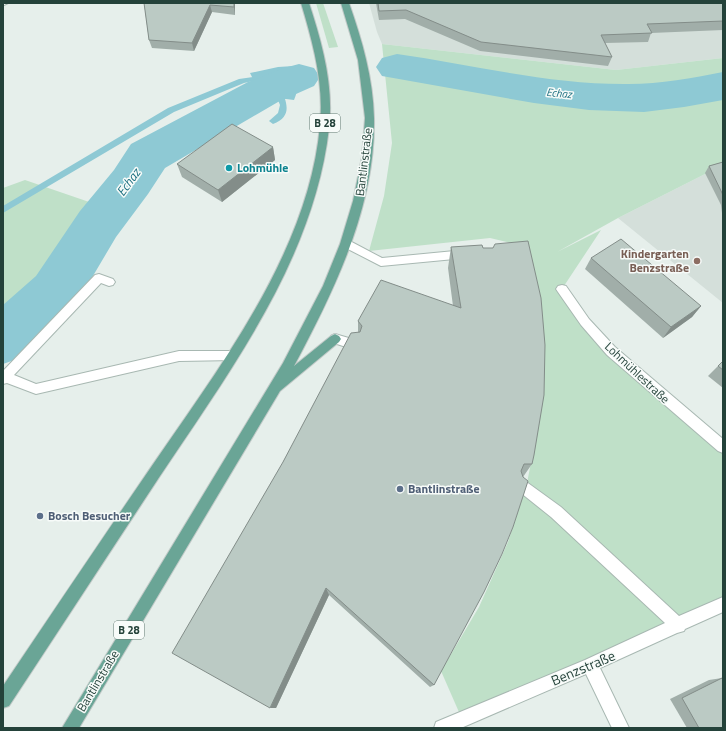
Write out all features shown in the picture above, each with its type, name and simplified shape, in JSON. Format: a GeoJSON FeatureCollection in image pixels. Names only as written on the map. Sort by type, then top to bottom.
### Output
{"type":"FeatureCollection","features":[{"type":"Feature","properties":{"kind":"main road","name":"B 28"},"geometry":{"type":"LineString","coordinates":[[3,700],[231,356],[284,264],[303,219],[318,172],[325,126],[325,83],[318,45],[305,3]]}},
{"type":"Feature","properties":{"kind":"main road","name":"Bantlinstraße"},"geometry":{"type":"LineString","coordinates":[[70,728],[272,392],[309,325],[346,244],[362,187],[368,156],[370,121],[365,71],[356,34],[345,3]]}},
{"type":"Feature","properties":{"kind":"main road"},"geometry":{"type":"LineString","coordinates":[[272,392],[334,339]]}},
{"type":"Feature","properties":{"kind":"street"},"geometry":{"type":"LineString","coordinates":[[346,244],[381,262],[479,252]]}},
{"type":"Feature","properties":{"kind":"street"},"geometry":{"type":"LineString","coordinates":[[109,282],[99,278],[4,378],[36,389],[179,356],[231,356]]}},
{"type":"Feature","properties":{"kind":"street","name":"Lohmühlestraße"},"geometry":{"type":"LineString","coordinates":[[562,289],[586,322],[611,351],[723,447]]}},
{"type":"Feature","properties":{"kind":"street"},"geometry":{"type":"LineString","coordinates":[[334,339],[355,345]]}},
{"type":"Feature","properties":{"kind":"street"},"geometry":{"type":"LineString","coordinates":[[521,484],[568,522],[679,626]]}},
{"type":"Feature","properties":{"kind":"street","name":"Benzstraße"},"geometry":{"type":"LineString","coordinates":[[442,728],[679,626],[723,604]]}},
{"type":"Feature","properties":{"kind":"street"},"geometry":{"type":"LineString","coordinates":[[590,665],[621,728]]}},
{"type":"Feature","properties":{"kind":"shaded area"},"geometry":{"type":"Polygon","coordinates":[[[369,3],[723,3],[723,58],[616,70],[382,44],[369,3]]]}},
{"type":"Feature","properties":{"kind":"shaded area","name":"Kindergarten Benzstraße"},"geometry":{"type":"Polygon","coordinates":[[[723,167],[723,303],[618,218],[709,172],[723,167]]]}},
{"type":"Feature","properties":{"kind":"green space"},"geometry":{"type":"Polygon","coordinates":[[[316,3],[323,3],[338,47],[329,48],[316,3]]]}},
{"type":"Feature","properties":{"kind":"green space"},"geometry":{"type":"Polygon","coordinates":[[[382,44],[616,70],[723,58],[723,167],[709,172],[618,218],[557,252],[601,230],[562,289],[585,322],[723,447],[723,604],[462,719],[441,671],[479,607],[508,542],[527,483],[537,432],[524,246],[490,238],[369,251],[384,196],[392,143],[382,44]]]}},
{"type":"Feature","properties":{"kind":"green space"},"geometry":{"type":"Polygon","coordinates":[[[25,180],[130,216],[89,268],[3,355],[3,188],[25,180]]]}},
{"type":"Feature","properties":{"kind":"water"},"geometry":{"type":"Polygon","coordinates":[[[294,66],[298,83],[294,100],[270,97],[253,79],[250,73],[278,67],[294,66]]]}},
{"type":"Feature","properties":{"kind":"building"},"geometry":{"type":"Polygon","coordinates":[[[144,3],[234,3],[234,7],[210,5],[192,43],[149,40],[144,3]]]}},
{"type":"Feature","properties":{"kind":"building"},"geometry":{"type":"Polygon","coordinates":[[[378,3],[723,3],[723,21],[647,24],[652,33],[601,35],[612,57],[481,42],[406,10],[379,11],[378,3]]]}},
{"type":"Feature","properties":{"kind":"building","name":"Lohmühle"},"geometry":{"type":"Polygon","coordinates":[[[232,124],[273,147],[218,190],[177,164],[232,124]]]}},
{"type":"Feature","properties":{"kind":"building"},"geometry":{"type":"Polygon","coordinates":[[[723,162],[723,195],[709,166],[723,162]]]}},
{"type":"Feature","properties":{"kind":"building"},"geometry":{"type":"Polygon","coordinates":[[[621,239],[701,306],[671,327],[591,258],[621,239]]]}},
{"type":"Feature","properties":{"kind":"building","name":"Bantlinstraße"},"geometry":{"type":"Polygon","coordinates":[[[528,241],[541,298],[545,345],[544,395],[534,455],[532,464],[524,464],[521,471],[523,477],[528,481],[513,527],[502,554],[484,592],[434,685],[326,588],[270,708],[172,653],[283,462],[351,333],[360,332],[362,326],[358,321],[381,280],[461,308],[451,247],[482,245],[483,248],[493,248],[495,244],[528,241]]]}},
{"type":"Feature","properties":{"kind":"building"},"geometry":{"type":"Polygon","coordinates":[[[723,361],[723,370],[718,366],[723,361]]]}},
{"type":"Feature","properties":{"kind":"building"},"geometry":{"type":"Polygon","coordinates":[[[722,678],[723,728],[699,728],[682,698],[722,678]]]}},
{"type":"Feature","properties":{"kind":"waterway","name":"Echaz"},"geometry":{"type":"LineString","coordinates":[[397,67],[534,90],[617,98],[644,98],[723,86]]}},
{"type":"Feature","properties":{"kind":"waterway","name":"Echaz"},"geometry":{"type":"LineString","coordinates":[[3,340],[55,292],[98,224],[131,182],[148,156],[219,118],[263,92],[299,77]]}},
{"type":"Feature","properties":{"kind":"waterway"},"geometry":{"type":"LineString","coordinates":[[3,210],[171,110],[242,81],[253,79],[276,86],[284,105],[282,114],[273,121]]}},
{"type":"Feature","properties":{"kind":"place","name":"Lohmühle"},"geometry":{"type":"Point","coordinates":[229,168]}},
{"type":"Feature","properties":{"kind":"place","name":"Kindergarten Benzstraße"},"geometry":{"type":"Point","coordinates":[697,261]}},
{"type":"Feature","properties":{"kind":"place","name":"Bantlinstraße"},"geometry":{"type":"Point","coordinates":[400,489]}},
{"type":"Feature","properties":{"kind":"place","name":"Bosch Besucher"},"geometry":{"type":"Point","coordinates":[40,516]}}]}
